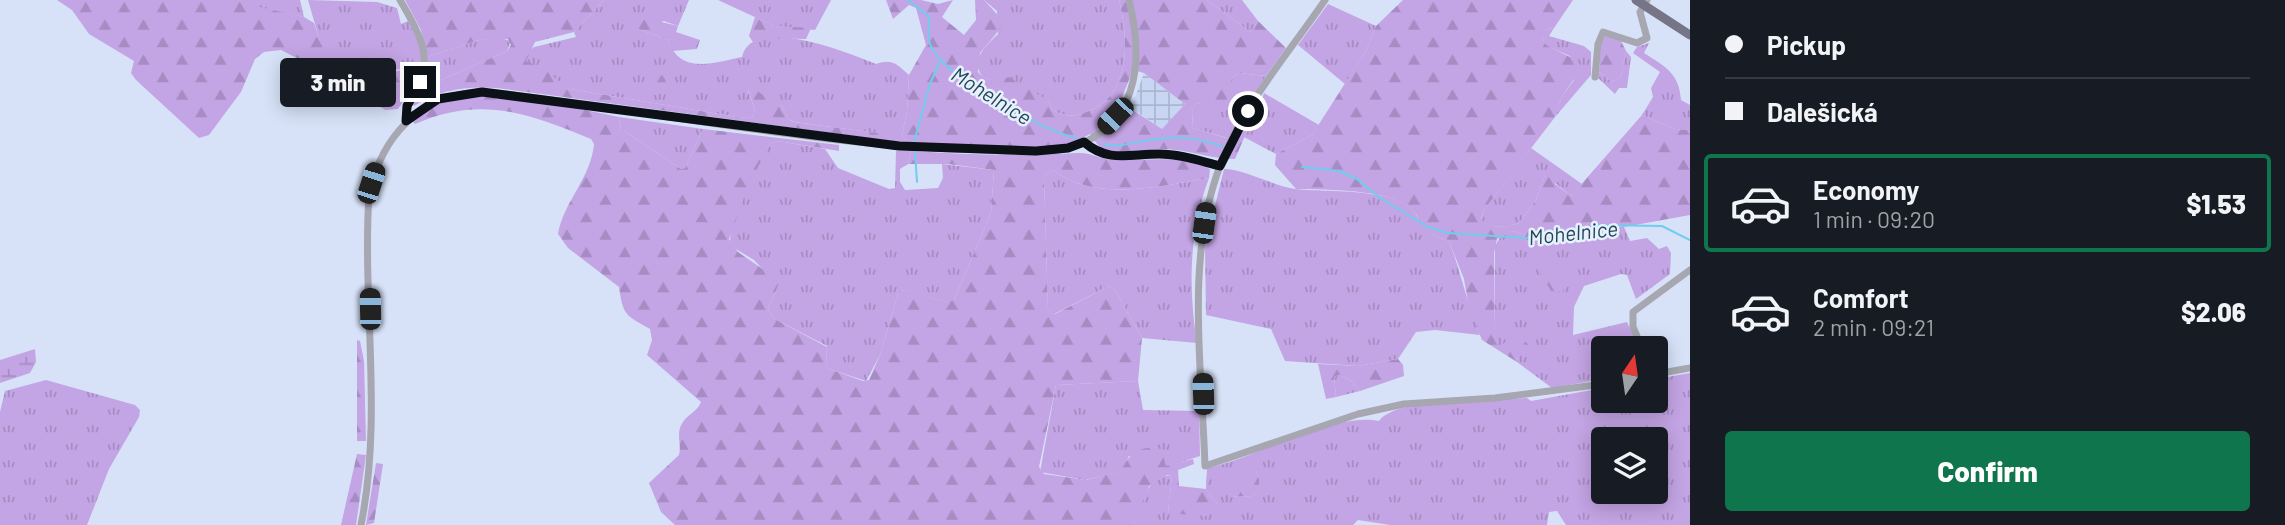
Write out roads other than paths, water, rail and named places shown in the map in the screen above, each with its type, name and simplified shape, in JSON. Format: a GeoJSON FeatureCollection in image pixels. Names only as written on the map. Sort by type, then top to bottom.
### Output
{"type":"FeatureCollection","features":[{"type":"Feature","properties":{"kind":"main road"},"geometry":{"type":"LineString","coordinates":[[1642,2],[1690,35]]}},
{"type":"Feature","properties":{"kind":"street"},"geometry":{"type":"LineString","coordinates":[[400,0],[417,30],[424,52],[423,73],[407,106],[406,121]]}},
{"type":"Feature","properties":{"kind":"street"},"geometry":{"type":"LineString","coordinates":[[361,525],[369,481],[371,438],[369,194],[378,161],[406,121],[438,99],[482,92],[899,146],[1036,151],[1068,148],[1084,142],[1115,116],[1133,83],[1138,37],[1129,0]]}},
{"type":"Feature","properties":{"kind":"street"},"geometry":{"type":"LineString","coordinates":[[1325,0],[1248,111],[1220,166],[1206,208],[1199,268],[1205,466],[1358,414],[1404,404],[1495,398],[1591,386]]}},
{"type":"Feature","properties":{"kind":"street"},"geometry":{"type":"LineString","coordinates":[[1595,77],[1598,44],[1603,32],[1631,42],[1641,43],[1647,38],[1640,12],[1642,2]]}},
{"type":"Feature","properties":{"kind":"street"},"geometry":{"type":"LineString","coordinates":[[1084,142],[1093,150],[1114,157],[1160,154],[1220,166]]}},
{"type":"Feature","properties":{"kind":"street"},"geometry":{"type":"LineString","coordinates":[[1637,336],[1633,327],[1633,312],[1690,270]]}},
{"type":"Feature","properties":{"kind":"street"},"geometry":{"type":"LineString","coordinates":[[1668,372],[1690,368]]}},
{"type":"Feature","properties":{"kind":"waterway","name":"Mohelnice"},"geometry":{"type":"LineString","coordinates":[[908,0],[929,17],[930,44],[938,57],[953,71],[1018,114],[1076,138]]}},
{"type":"Feature","properties":{"kind":"waterway"},"geometry":{"type":"LineString","coordinates":[[914,142],[930,84],[940,61]]}},
{"type":"Feature","properties":{"kind":"waterway","name":"Mohelnice"},"geometry":{"type":"LineString","coordinates":[[1103,144],[1124,145],[1174,137],[1222,146]]}},
{"type":"Feature","properties":{"kind":"waterway"},"geometry":{"type":"LineString","coordinates":[[915,152],[917,182]]}},
{"type":"Feature","properties":{"kind":"waterway","name":"Mohelnice"},"geometry":{"type":"LineString","coordinates":[[1302,167],[1339,171],[1357,179],[1380,198],[1428,227],[1448,233],[1526,238],[1600,225],[1662,226],[1690,240]]}}]}
